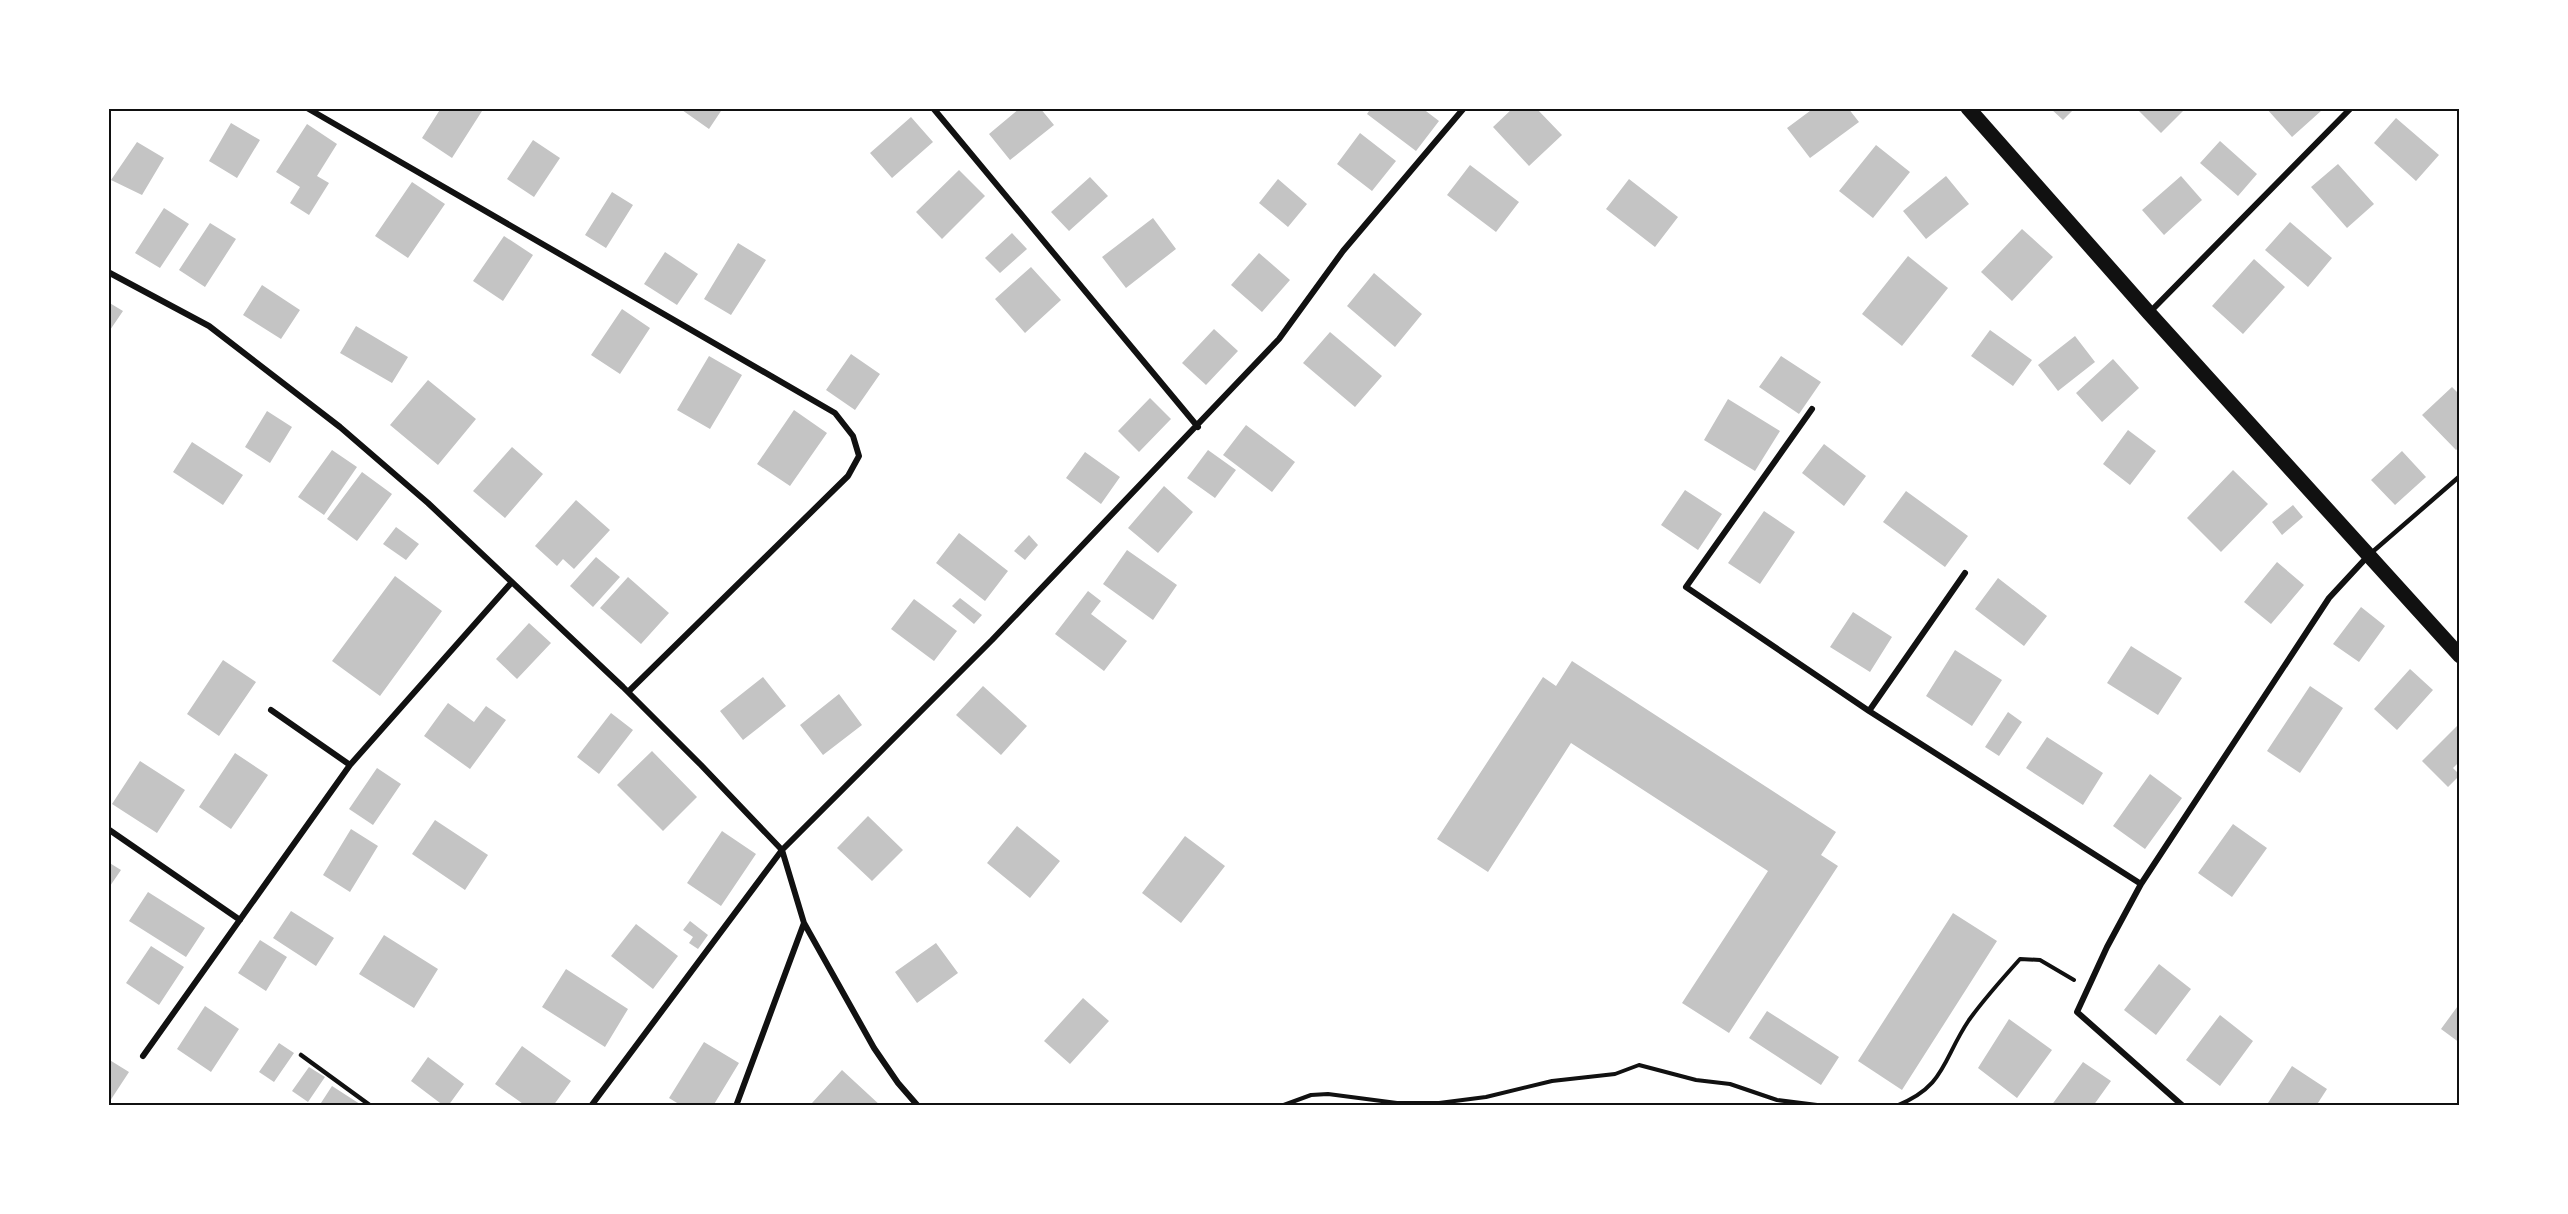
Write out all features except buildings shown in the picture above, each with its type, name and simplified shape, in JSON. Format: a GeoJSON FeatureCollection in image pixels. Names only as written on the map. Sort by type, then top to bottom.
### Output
{"type":"FeatureCollection","features":[{"type":"Feature","properties":{"kind":"main road"},"geometry":{"type":"LineString","coordinates":[[1968,108],[2149,313],[2460,656]]}},
{"type":"Feature","properties":{"kind":"street"},"geometry":{"type":"LineString","coordinates":[[307,108],[835,413],[853,436],[859,456],[848,476],[628,692]]}},
{"type":"Feature","properties":{"kind":"street"},"geometry":{"type":"LineString","coordinates":[[933,108],[1198,427]]}},
{"type":"Feature","properties":{"kind":"street"},"geometry":{"type":"LineString","coordinates":[[591,1106],[782,850],[992,640],[1198,427],[1279,339],[1343,251],[1464,108]]}},
{"type":"Feature","properties":{"kind":"street"},"geometry":{"type":"LineString","coordinates":[[2149,313],[2351,108]]}},
{"type":"Feature","properties":{"kind":"street"},"geometry":{"type":"LineString","coordinates":[[108,272],[209,326],[289,386],[429,503],[628,692],[782,850],[804,923],[874,1048],[898,1083],[918,1106]]}},
{"type":"Feature","properties":{"kind":"street"},"geometry":{"type":"LineString","coordinates":[[1812,409],[1686,586],[1869,711],[2141,884]]}},
{"type":"Feature","properties":{"kind":"street"},"geometry":{"type":"LineString","coordinates":[[2183,1106],[2077,1012],[2107,947],[2141,884],[2329,598],[2368,556]]}},
{"type":"Feature","properties":{"kind":"street"},"geometry":{"type":"LineString","coordinates":[[1869,711],[1965,573]]}},
{"type":"Feature","properties":{"kind":"street"},"geometry":{"type":"LineString","coordinates":[[142,1056],[350,765],[512,582]]}},
{"type":"Feature","properties":{"kind":"street"},"geometry":{"type":"LineString","coordinates":[[271,710],[350,765]]}},
{"type":"Feature","properties":{"kind":"street"},"geometry":{"type":"LineString","coordinates":[[108,830],[240,921]]}},
{"type":"Feature","properties":{"kind":"street"},"geometry":{"type":"LineString","coordinates":[[736,1106],[804,923]]}},
{"type":"Feature","properties":{"kind":"lane"},"geometry":{"type":"LineString","coordinates":[[2368,556],[2460,476]]}},
{"type":"Feature","properties":{"kind":"lane"},"geometry":{"type":"LineString","coordinates":[[301,1055],[371,1106]]}},
{"type":"Feature","properties":{"kind":"path"},"geometry":{"type":"LineString","coordinates":[[1896,1106],[1917,1098],[1939,1077],[1952,1046],[1970,1019],[2020,959],[2040,960],[2088,988]]}},
{"type":"Feature","properties":{"kind":"path"},"geometry":{"type":"LineString","coordinates":[[1281,1106],[1311,1095],[1328,1094],[1396,1103],[1440,1103],[1486,1097],[1552,1081],[1615,1074],[1639,1065],[1696,1080],[1730,1084],[1777,1100],[1825,1106]]}}]}
